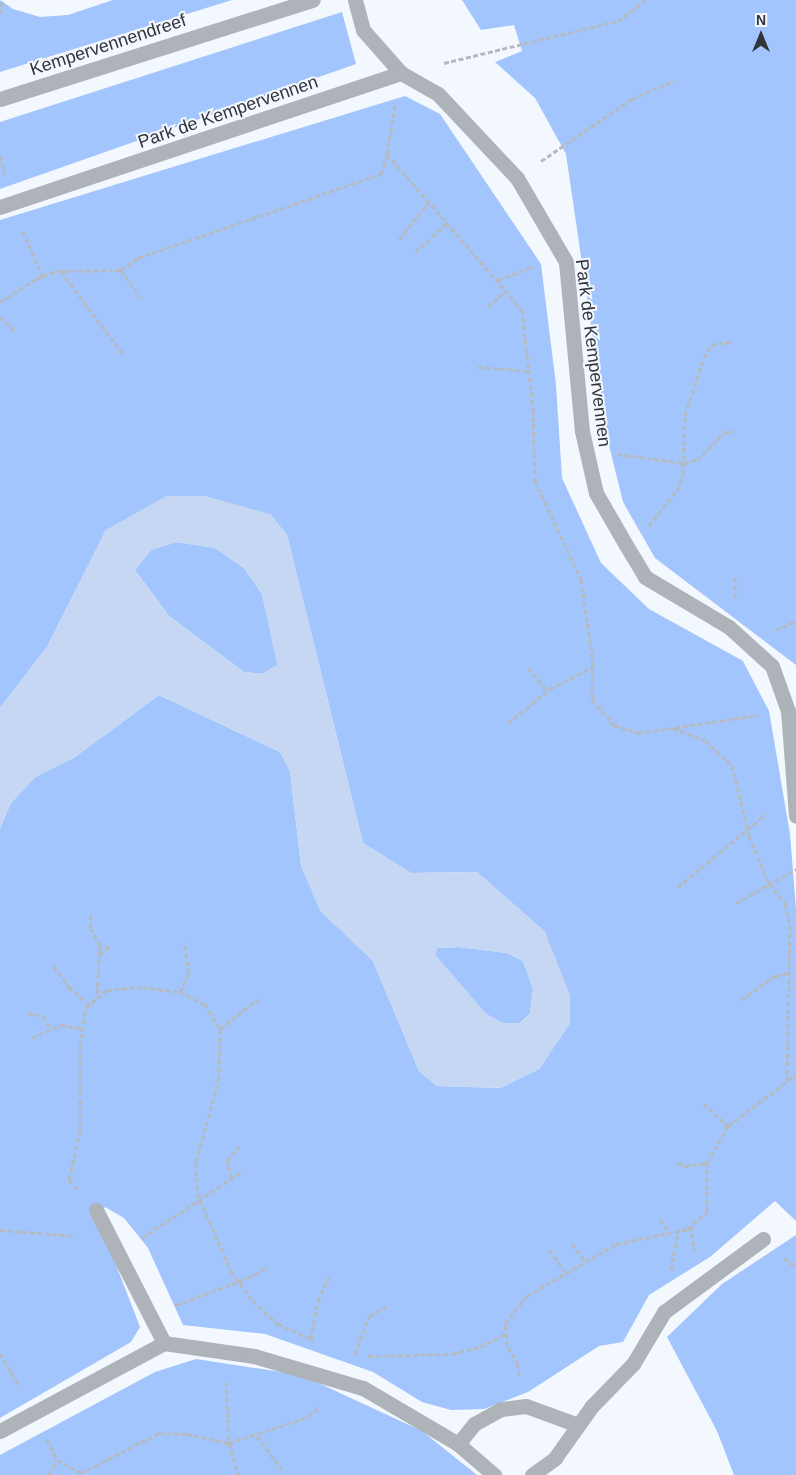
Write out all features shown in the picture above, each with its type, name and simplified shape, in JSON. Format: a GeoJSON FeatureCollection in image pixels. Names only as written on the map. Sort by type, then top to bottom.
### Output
{"type":"FeatureCollection","features":[{"type":"Feature","properties":{"kind":"lane","name":"Kempervennendreef"},"geometry":{"type":"LineString","coordinates":[[0,99],[313,0]]}},
{"type":"Feature","properties":{"kind":"lane"},"geometry":{"type":"LineString","coordinates":[[355,0],[363,30],[401,73]]}},
{"type":"Feature","properties":{"kind":"lane","name":"Park de Kempervennen"},"geometry":{"type":"LineString","coordinates":[[0,207],[401,73],[438,94],[516,178],[566,262],[570,325],[587,452],[596,493],[626,545],[645,577],[729,627],[772,666],[792,717],[792,796],[796,816]]}},
{"type":"Feature","properties":{"kind":"lane"},"geometry":{"type":"LineString","coordinates":[[96,1210],[164,1343]]}},
{"type":"Feature","properties":{"kind":"lane"},"geometry":{"type":"LineString","coordinates":[[532,1475],[555,1458],[578,1425],[633,1364],[664,1312],[763,1239]]}},
{"type":"Feature","properties":{"kind":"lane"},"geometry":{"type":"LineString","coordinates":[[0,1431],[164,1343],[225,1350],[363,1388],[458,1444],[494,1475]]}},
{"type":"Feature","properties":{"kind":"lane"},"geometry":{"type":"LineString","coordinates":[[458,1444],[474,1424],[501,1409],[520,1406],[578,1425]]}},
{"type":"Feature","properties":{"kind":"path"},"geometry":{"type":"LineString","coordinates":[[0,14],[2,0]]}},
{"type":"Feature","properties":{"kind":"path"},"geometry":{"type":"LineString","coordinates":[[0,302],[36,279],[62,271],[121,270],[138,258],[381,174],[387,154],[401,73],[618,21],[646,0]]}},
{"type":"Feature","properties":{"kind":"path"},"geometry":{"type":"LineString","coordinates":[[516,178],[632,99],[675,80]]}},
{"type":"Feature","properties":{"kind":"path"},"geometry":{"type":"LineString","coordinates":[[387,154],[522,310],[529,371],[535,480],[581,579],[593,667],[592,699],[614,725],[638,733],[792,717]]}},
{"type":"Feature","properties":{"kind":"path"},"geometry":{"type":"LineString","coordinates":[[399,240],[429,202]]}},
{"type":"Feature","properties":{"kind":"path"},"geometry":{"type":"LineString","coordinates":[[416,252],[447,223]]}},
{"type":"Feature","properties":{"kind":"path"},"geometry":{"type":"LineString","coordinates":[[497,280],[562,254]]}},
{"type":"Feature","properties":{"kind":"path"},"geometry":{"type":"LineString","coordinates":[[121,270],[140,297]]}},
{"type":"Feature","properties":{"kind":"path"},"geometry":{"type":"LineString","coordinates":[[62,271],[123,354]]}},
{"type":"Feature","properties":{"kind":"path"},"geometry":{"type":"LineString","coordinates":[[488,307],[506,291]]}},
{"type":"Feature","properties":{"kind":"path"},"geometry":{"type":"LineString","coordinates":[[0,317],[17,333]]}},
{"type":"Feature","properties":{"kind":"path"},"geometry":{"type":"LineString","coordinates":[[626,545],[655,521],[677,490],[684,462],[685,415],[704,358],[711,345],[733,341]]}},
{"type":"Feature","properties":{"kind":"path"},"geometry":{"type":"LineString","coordinates":[[478,367],[529,371]]}},
{"type":"Feature","properties":{"kind":"path"},"geometry":{"type":"LineString","coordinates":[[587,452],[649,456],[684,462],[697,460],[724,433],[734,431]]}},
{"type":"Feature","properties":{"kind":"path"},"geometry":{"type":"LineString","coordinates":[[508,723],[547,691],[593,667]]}},
{"type":"Feature","properties":{"kind":"path"},"geometry":{"type":"LineString","coordinates":[[528,668],[547,691]]}},
{"type":"Feature","properties":{"kind":"path"},"geometry":{"type":"LineString","coordinates":[[672,728],[705,740],[732,765],[747,828],[769,884],[785,903],[788,918],[787,1082]]}},
{"type":"Feature","properties":{"kind":"path"},"geometry":{"type":"LineString","coordinates":[[678,887],[747,828]]}},
{"type":"Feature","properties":{"kind":"path"},"geometry":{"type":"LineString","coordinates":[[736,903],[796,869]]}},
{"type":"Feature","properties":{"kind":"path"},"geometry":{"type":"LineString","coordinates":[[90,915],[90,928],[100,944],[97,998]]}},
{"type":"Feature","properties":{"kind":"path"},"geometry":{"type":"LineString","coordinates":[[180,992],[189,973],[184,942]]}},
{"type":"Feature","properties":{"kind":"path"},"geometry":{"type":"LineString","coordinates":[[98,955],[110,945]]}},
{"type":"Feature","properties":{"kind":"path"},"geometry":{"type":"LineString","coordinates":[[54,966],[69,987],[90,1005]]}},
{"type":"Feature","properties":{"kind":"path"},"geometry":{"type":"LineString","coordinates":[[741,1000],[775,976],[788,973]]}},
{"type":"Feature","properties":{"kind":"path"},"geometry":{"type":"LineString","coordinates":[[96,1210],[69,1179],[80,1133],[83,1029],[86,1008],[107,990],[143,987],[180,992],[205,1004],[220,1029],[218,1077],[196,1163],[201,1200],[238,1280],[253,1301],[278,1324],[320,1342]]}},
{"type":"Feature","properties":{"kind":"path"},"geometry":{"type":"LineString","coordinates":[[220,1029],[258,999]]}},
{"type":"Feature","properties":{"kind":"path"},"geometry":{"type":"LineString","coordinates":[[28,1013],[43,1016],[50,1028]]}},
{"type":"Feature","properties":{"kind":"path"},"geometry":{"type":"LineString","coordinates":[[32,1038],[50,1028],[62,1025],[83,1029]]}},
{"type":"Feature","properties":{"kind":"path"},"geometry":{"type":"LineString","coordinates":[[520,1406],[518,1366],[506,1334],[505,1323],[527,1296],[565,1271],[616,1244],[686,1229],[706,1212],[707,1163],[728,1126],[796,1075]]}},
{"type":"Feature","properties":{"kind":"path"},"geometry":{"type":"LineString","coordinates":[[704,1103],[728,1126]]}},
{"type":"Feature","properties":{"kind":"path"},"geometry":{"type":"LineString","coordinates":[[232,1178],[227,1161],[240,1146]]}},
{"type":"Feature","properties":{"kind":"path"},"geometry":{"type":"LineString","coordinates":[[678,1162],[685,1166],[707,1163]]}},
{"type":"Feature","properties":{"kind":"path"},"geometry":{"type":"LineString","coordinates":[[118,1253],[243,1171]]}},
{"type":"Feature","properties":{"kind":"path"},"geometry":{"type":"LineString","coordinates":[[660,1219],[669,1232]]}},
{"type":"Feature","properties":{"kind":"path"},"geometry":{"type":"LineString","coordinates":[[0,1230],[110,1237]]}},
{"type":"Feature","properties":{"kind":"path"},"geometry":{"type":"LineString","coordinates":[[572,1244],[584,1260]]}},
{"type":"Feature","properties":{"kind":"path"},"geometry":{"type":"LineString","coordinates":[[550,1250],[565,1271]]}},
{"type":"Feature","properties":{"kind":"path"},"geometry":{"type":"LineString","coordinates":[[150,1316],[269,1266]]}},
{"type":"Feature","properties":{"kind":"path"},"geometry":{"type":"LineString","coordinates":[[311,1339],[318,1301],[329,1277]]}},
{"type":"Feature","properties":{"kind":"path"},"geometry":{"type":"LineString","coordinates":[[355,1354],[369,1316],[386,1306]]}},
{"type":"Feature","properties":{"kind":"path"},"geometry":{"type":"LineString","coordinates":[[346,1351],[355,1354],[452,1354],[480,1347],[506,1334]]}},
{"type":"Feature","properties":{"kind":"path"},"geometry":{"type":"LineString","coordinates":[[225,1350],[229,1443],[239,1475]]}},
{"type":"Feature","properties":{"kind":"path"},"geometry":{"type":"LineString","coordinates":[[0,1353],[35,1413],[57,1460],[82,1474],[159,1433],[187,1434],[229,1443],[257,1436],[308,1417],[346,1383]]}},
{"type":"Feature","properties":{"kind":"path"},"geometry":{"type":"LineString","coordinates":[[257,1436],[283,1471]]}},
{"type":"Feature","properties":{"kind":"path"},"geometry":{"type":"LineString","coordinates":[[49,1475],[57,1460]]}},
{"type":"Feature","properties":{"kind":"shaded area"},"geometry":{"type":"Polygon","coordinates":[[[0,0],[13,9],[40,17],[68,15],[113,0],[232,0],[0,72],[0,0]]]}},
{"type":"Feature","properties":{"kind":"shaded area"},"geometry":{"type":"Polygon","coordinates":[[[462,0],[796,0],[796,665],[655,558],[623,502],[608,441],[566,154],[535,98],[495,62],[522,51],[514,25],[481,30],[462,0]]]}},
{"type":"Feature","properties":{"kind":"shaded area"},"geometry":{"type":"Polygon","coordinates":[[[342,12],[356,64],[0,189],[0,122],[342,12]]]}},
{"type":"Feature","properties":{"kind":"shaded area"},"geometry":{"type":"Polygon","coordinates":[[[405,96],[440,114],[541,264],[556,385],[562,478],[601,563],[649,609],[743,661],[769,711],[790,834],[796,909],[796,1221],[775,1201],[710,1257],[649,1295],[623,1342],[599,1346],[528,1392],[484,1409],[451,1410],[422,1402],[373,1372],[265,1334],[183,1325],[148,1248],[124,1218],[105,1207],[98,1218],[140,1327],[131,1342],[0,1418],[0,828],[11,803],[35,777],[75,757],[159,695],[280,752],[290,771],[301,865],[320,910],[373,961],[419,1071],[437,1086],[500,1088],[539,1069],[570,1023],[545,932],[477,872],[411,873],[363,843],[287,535],[270,514],[106,530],[47,647],[0,708],[0,220],[405,96]]]}},
{"type":"Feature","properties":{"kind":"shaded area"},"geometry":{"type":"Polygon","coordinates":[[[166,496],[205,496],[270,514],[287,535],[363,843],[411,873],[477,872],[545,932],[570,995],[570,1023],[539,1069],[500,1088],[437,1086],[419,1071],[373,961],[320,911],[301,865],[290,771],[280,752],[159,695],[75,757],[35,777],[11,803],[0,828],[0,708],[47,647],[106,530],[166,496]],[[176,542],[151,550],[135,570],[169,616],[244,672],[262,674],[277,665],[262,594],[244,568],[215,548],[176,542]],[[459,947],[437,948],[435,955],[486,1014],[502,1023],[521,1023],[530,1014],[533,989],[523,961],[507,953],[459,947]]]}},
{"type":"Feature","properties":{"kind":"shaded area"},"geometry":{"type":"Polygon","coordinates":[[[176,542],[215,548],[244,568],[262,594],[278,665],[262,674],[244,672],[169,616],[135,570],[151,550],[176,542]]]}},
{"type":"Feature","properties":{"kind":"shaded area"},"geometry":{"type":"Polygon","coordinates":[[[459,947],[507,953],[523,961],[533,989],[530,1014],[520,1023],[502,1023],[486,1014],[435,955],[437,948],[459,947]]]}},
{"type":"Feature","properties":{"kind":"shaded area"},"geometry":{"type":"Polygon","coordinates":[[[796,1235],[796,1475],[734,1475],[717,1431],[667,1337],[722,1284],[796,1235]]]}},
{"type":"Feature","properties":{"kind":"shaded area"},"geometry":{"type":"Polygon","coordinates":[[[196,1359],[301,1375],[422,1431],[477,1475],[0,1475],[0,1455],[155,1372],[196,1359]]]}}]}
